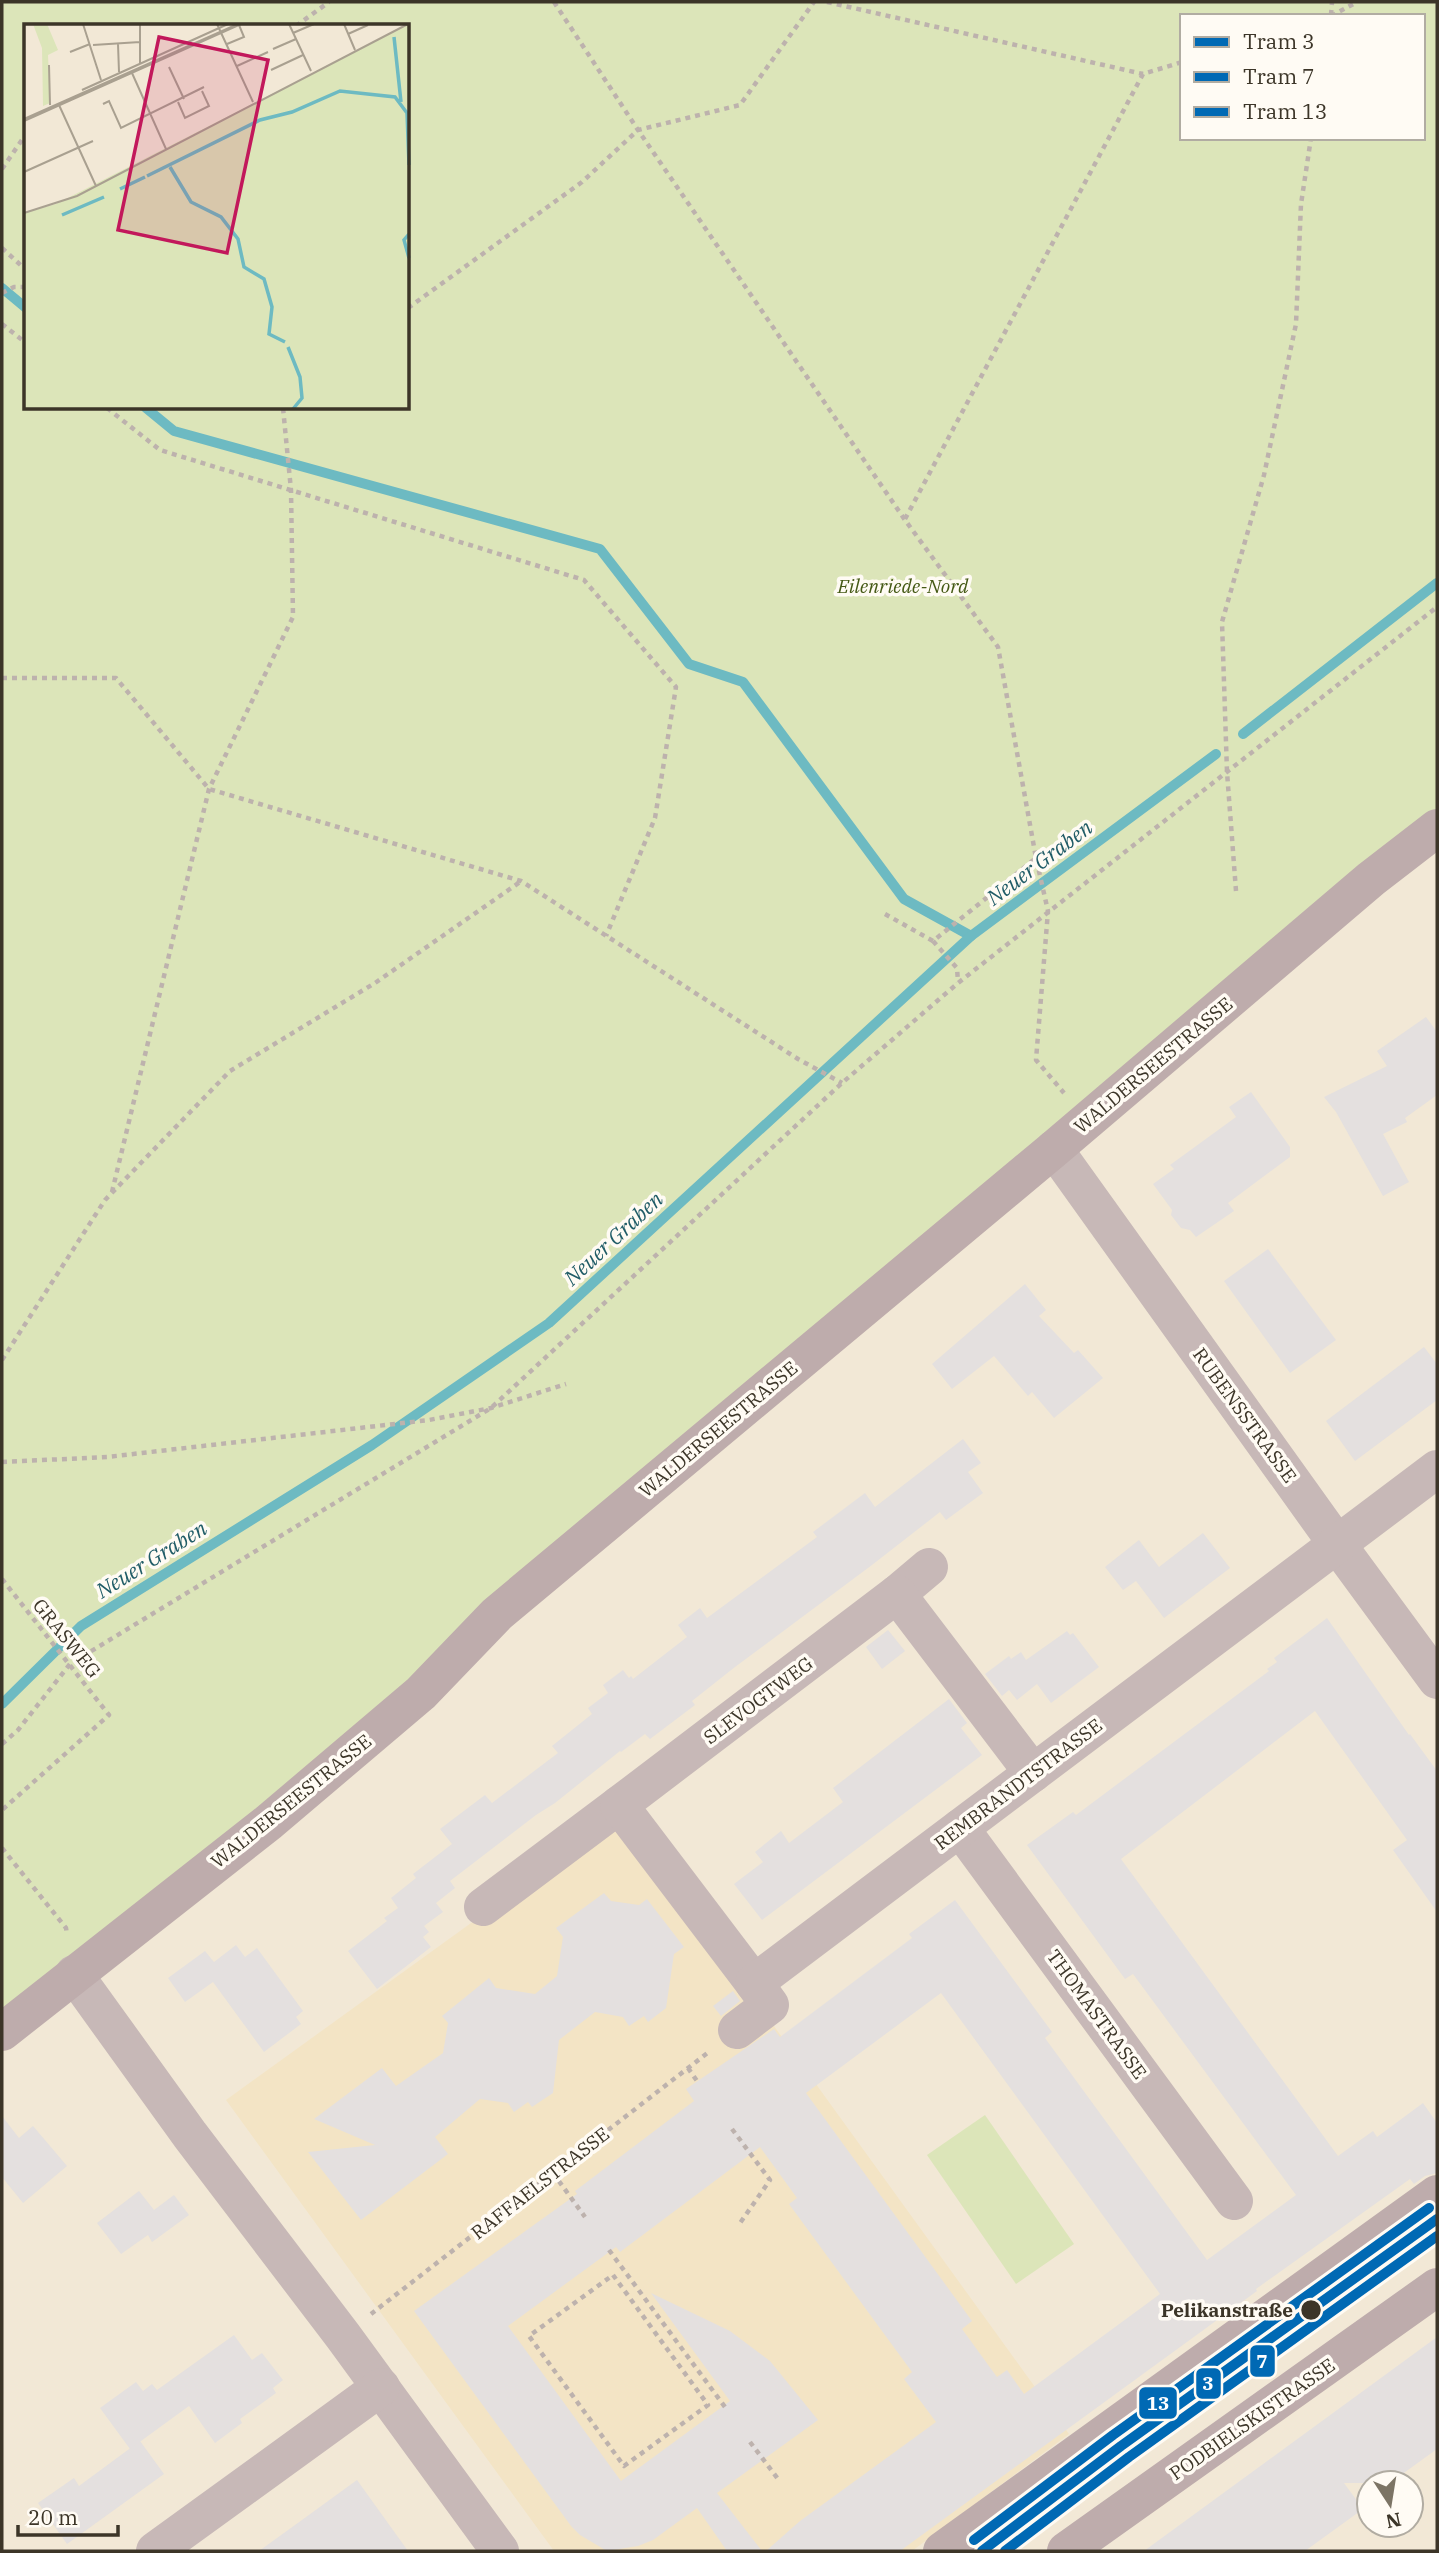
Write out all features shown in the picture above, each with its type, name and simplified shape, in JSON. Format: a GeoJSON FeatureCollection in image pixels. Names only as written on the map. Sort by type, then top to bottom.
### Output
{"type":"FeatureCollection","features":[{"type":"Feature","properties":{"kind":"street","name":"WALDERSEESTRASSE"},"geometry":{"type":"LineString","coordinates":[[2,2032],[279,1814],[422,1693],[497,1614],[1054,1149],[1371,879],[1437,828]]}},
{"type":"Feature","properties":{"kind":"street","name":"RUBENSSTRASSE"},"geometry":{"type":"LineString","coordinates":[[1054,1149],[1336,1544],[1437,1680]]}},
{"type":"Feature","properties":{"kind":"street","name":"REMBRANDTSTRASSE"},"geometry":{"type":"LineString","coordinates":[[754,1983],[1437,1469]]}},
{"type":"Feature","properties":{"kind":"street","name":"SLEVOGTWEG"},"geometry":{"type":"LineString","coordinates":[[482,1907],[897,1594],[929,1567]]}},
{"type":"Feature","properties":{"kind":"street"},"geometry":{"type":"LineString","coordinates":[[897,1594],[1033,1773]]}},
{"type":"Feature","properties":{"kind":"street"},"geometry":{"type":"LineString","coordinates":[[619,1805],[770,2005],[737,2030]]}},
{"type":"Feature","properties":{"kind":"street","name":"THOMASTRASSE"},"geometry":{"type":"LineString","coordinates":[[960,1828],[1234,2201]]}},
{"type":"Feature","properties":{"kind":"street"},"geometry":{"type":"LineString","coordinates":[[74,1974],[190,2135],[343,2336],[500,2551]]}},
{"type":"Feature","properties":{"kind":"street"},"geometry":{"type":"LineString","coordinates":[[942,2551],[1437,2194]]}},
{"type":"Feature","properties":{"kind":"street","name":"PODBIELSKISTRASSE"},"geometry":{"type":"LineString","coordinates":[[1066,2551],[1437,2287]]}},
{"type":"Feature","properties":{"kind":"street"},"geometry":{"type":"LineString","coordinates":[[155,2551],[381,2387]]}},
{"type":"Feature","properties":{"kind":"path"},"geometry":{"type":"LineString","coordinates":[[299,24],[329,2]]}},
{"type":"Feature","properties":{"kind":"path"},"geometry":{"type":"LineString","coordinates":[[554,2],[638,130],[905,520],[998,647],[1048,911],[1036,1060],[1088,1120]]}},
{"type":"Feature","properties":{"kind":"path"},"geometry":{"type":"LineString","coordinates":[[410,307],[582,182],[638,130],[740,105],[814,2]]}},
{"type":"Feature","properties":{"kind":"path"},"geometry":{"type":"LineString","coordinates":[[827,2],[1143,74],[1180,63]]}},
{"type":"Feature","properties":{"kind":"path"},"geometry":{"type":"LineString","coordinates":[[1335,14],[1357,2]]}},
{"type":"Feature","properties":{"kind":"path"},"geometry":{"type":"LineString","coordinates":[[905,520],[1143,74]]}},
{"type":"Feature","properties":{"kind":"path"},"geometry":{"type":"LineString","coordinates":[[2,169],[24,137]]}},
{"type":"Feature","properties":{"kind":"path"},"geometry":{"type":"LineString","coordinates":[[1236,891],[1227,772],[1222,622],[1264,475],[1296,324],[1301,204],[1311,140]]}},
{"type":"Feature","properties":{"kind":"path"},"geometry":{"type":"LineString","coordinates":[[2,248],[24,268]]}},
{"type":"Feature","properties":{"kind":"path"},"geometry":{"type":"LineString","coordinates":[[2,293],[14,287],[24,287]]}},
{"type":"Feature","properties":{"kind":"path"},"geometry":{"type":"LineString","coordinates":[[2,324],[24,341]]}},
{"type":"Feature","properties":{"kind":"path"},"geometry":{"type":"LineString","coordinates":[[110,410],[160,450],[584,580],[676,687],[656,818],[606,936]]}},
{"type":"Feature","properties":{"kind":"path"},"geometry":{"type":"LineString","coordinates":[[112,1192],[209,789],[293,617],[290,490],[283,410]]}},
{"type":"Feature","properties":{"kind":"path"},"geometry":{"type":"LineString","coordinates":[[2,1744],[18,1730],[70,1664],[491,1408],[842,1083],[958,983],[1437,607]]}},
{"type":"Feature","properties":{"kind":"path"},"geometry":{"type":"LineString","coordinates":[[2,678],[116,678],[209,789],[521,881],[797,1059],[842,1083]]}},
{"type":"Feature","properties":{"kind":"path"},"geometry":{"type":"LineString","coordinates":[[933,941],[1036,858]]}},
{"type":"Feature","properties":{"kind":"path"},"geometry":{"type":"LineString","coordinates":[[2,1360],[112,1192],[230,1071],[375,982],[521,881]]}},
{"type":"Feature","properties":{"kind":"path"},"geometry":{"type":"LineString","coordinates":[[886,914],[933,941],[957,968],[958,983]]}},
{"type":"Feature","properties":{"kind":"path"},"geometry":{"type":"LineString","coordinates":[[2,1462],[107,1457],[429,1420],[491,1408],[566,1384]]}},
{"type":"Feature","properties":{"kind":"path","name":"GRASWEG"},"geometry":{"type":"LineString","coordinates":[[2,1578],[109,1715],[2,1810]]}},
{"type":"Feature","properties":{"kind":"path"},"geometry":{"type":"LineString","coordinates":[[2,1848],[66,1928],[74,1974]]}},
{"type":"Feature","properties":{"kind":"path","name":"RAFFAELSTRASSE"},"geometry":{"type":"LineString","coordinates":[[343,2336],[737,2030]]}},
{"type":"Feature","properties":{"kind":"path"},"geometry":{"type":"LineString","coordinates":[[688,2068],[697,2081]]}},
{"type":"Feature","properties":{"kind":"path"},"geometry":{"type":"LineString","coordinates":[[732,2129],[770,2180],[738,2226]]}},
{"type":"Feature","properties":{"kind":"path"},"geometry":{"type":"LineString","coordinates":[[553,2173],[585,2217]]}},
{"type":"Feature","properties":{"kind":"path"},"geometry":{"type":"LineString","coordinates":[[610,2250],[725,2407]]}},
{"type":"Feature","properties":{"kind":"path"},"geometry":{"type":"LineString","coordinates":[[613,2275],[708,2405],[624,2466],[529,2336],[613,2275]]}},
{"type":"Feature","properties":{"kind":"path"},"geometry":{"type":"LineString","coordinates":[[750,2442],[778,2479]]}},
{"type":"Feature","properties":{"kind":"shaded area"},"geometry":{"type":"Polygon","coordinates":[[[625,1820],[1069,2434],[912,2551],[554,2551],[226,2100],[478,1918],[625,1820]]]}},
{"type":"Feature","properties":{"kind":"green space","name":"Eilenriede-Nord"},"geometry":{"type":"Polygon","coordinates":[[[2,2],[1437,2],[1437,828],[2,2032],[2,2]]]}},
{"type":"Feature","properties":{"kind":"green space"},"geometry":{"type":"Polygon","coordinates":[[[985,2115],[1074,2244],[1016,2284],[927,2155],[985,2115]]]}},
{"type":"Feature","properties":{"kind":"building"},"geometry":{"type":"Polygon","coordinates":[[[1426,1017],[1437,1032],[1437,1095],[1405,1118],[1407,1122],[1383,1134],[1409,1182],[1383,1196],[1336,1112],[1324,1097],[1387,1066],[1377,1051],[1426,1017]]]}},
{"type":"Feature","properties":{"kind":"building"},"geometry":{"type":"Polygon","coordinates":[[[1251,1092],[1290,1147],[1290,1157],[1228,1203],[1234,1211],[1196,1237],[1190,1230],[1181,1228],[1153,1184],[1174,1169],[1170,1165],[1236,1117],[1229,1107],[1251,1092]]]}},
{"type":"Feature","properties":{"kind":"building"},"geometry":{"type":"Polygon","coordinates":[[[1268,1249],[1336,1340],[1290,1373],[1224,1281],[1268,1249]]]}},
{"type":"Feature","properties":{"kind":"building"},"geometry":{"type":"Polygon","coordinates":[[[1025,1284],[1046,1310],[1039,1316],[1074,1353],[1078,1350],[1103,1378],[1054,1418],[1032,1392],[1028,1396],[994,1356],[952,1389],[932,1364],[1025,1284]]]}},
{"type":"Feature","properties":{"kind":"building"},"geometry":{"type":"Polygon","coordinates":[[[1424,1347],[1437,1364],[1437,1400],[1355,1461],[1326,1421],[1424,1347]]]}},
{"type":"Feature","properties":{"kind":"building"},"geometry":{"type":"Polygon","coordinates":[[[963,1439],[981,1463],[968,1472],[983,1493],[946,1520],[940,1512],[735,1667],[692,1701],[695,1705],[662,1730],[650,1739],[645,1734],[620,1751],[450,1881],[455,1888],[436,1903],[443,1912],[424,1926],[429,1932],[423,1937],[431,1947],[377,1989],[348,1951],[387,1921],[384,1918],[398,1908],[391,1898],[416,1878],[413,1874],[452,1844],[440,1829],[485,1795],[492,1803],[558,1753],[552,1746],[592,1714],[588,1708],[608,1693],[603,1685],[623,1670],[633,1679],[687,1637],[678,1625],[700,1608],[707,1618],[817,1537],[813,1532],[865,1493],[875,1507],[963,1439]]]}},
{"type":"Feature","properties":{"kind":"building"},"geometry":{"type":"Polygon","coordinates":[[[1203,1533],[1230,1568],[1164,1618],[1136,1581],[1123,1590],[1105,1567],[1139,1540],[1159,1567],[1203,1533]]]}},
{"type":"Feature","properties":{"kind":"building"},"geometry":{"type":"Polygon","coordinates":[[[1327,1618],[1437,1771],[1437,1912],[1393,1850],[1407,1840],[1315,1711],[1121,1859],[1338,2156],[1373,2131],[1377,2137],[1423,2103],[1437,2123],[1437,2173],[1425,2176],[1414,2184],[1410,2179],[900,2551],[766,2551],[800,2521],[936,2422],[904,2379],[912,2372],[789,2204],[797,2198],[760,2147],[620,2252],[616,2247],[508,2326],[621,2481],[730,2401],[651,2293],[730,2331],[770,2361],[818,2420],[717,2493],[762,2551],[727,2551],[697,2508],[653,2540],[638,2546],[607,2551],[580,2535],[414,2311],[577,2194],[575,2191],[694,2101],[686,2089],[774,2029],[780,2037],[912,1938],[909,1934],[955,1900],[1052,2032],[1045,2038],[1207,2260],[1296,2195],[1133,1974],[1125,1979],[1027,1845],[1073,1812],[1076,1815],[1269,1671],[1267,1669],[1277,1662],[1274,1658],[1327,1618]],[[941,1993],[806,2093],[972,2321],[962,2329],[997,2377],[1007,2370],[1024,2394],[1160,2294],[941,1993]]]}},
{"type":"Feature","properties":{"kind":"building"},"geometry":{"type":"Polygon","coordinates":[[[888,1630],[905,1651],[882,1669],[866,1647],[888,1630]]]}},
{"type":"Feature","properties":{"kind":"building"},"geometry":{"type":"Polygon","coordinates":[[[1067,1631],[1070,1635],[1073,1633],[1099,1667],[1051,1703],[1037,1684],[1017,1700],[1009,1690],[1002,1696],[985,1674],[1009,1656],[1011,1659],[1021,1652],[1026,1660],[1067,1631]]]}},
{"type":"Feature","properties":{"kind":"building"},"geometry":{"type":"Polygon","coordinates":[[[949,1699],[967,1723],[961,1728],[982,1755],[762,1920],[734,1884],[763,1862],[755,1852],[781,1831],[789,1843],[843,1802],[833,1788],[949,1699]]]}},
{"type":"Feature","properties":{"kind":"building"},"geometry":{"type":"Polygon","coordinates":[[[604,1893],[611,1901],[639,1905],[647,1899],[684,1947],[674,1954],[666,2008],[648,2022],[644,2016],[629,2026],[623,2017],[595,2012],[559,2040],[553,2093],[532,2107],[528,2102],[514,2112],[508,2103],[480,2099],[435,2137],[448,2154],[361,2220],[308,2152],[375,2145],[314,2119],[382,2068],[396,2086],[443,2053],[448,2023],[442,2016],[489,1978],[496,1988],[535,1994],[557,1976],[563,1937],[556,1928],[604,1893]]]}},
{"type":"Feature","properties":{"kind":"building"},"geometry":{"type":"Polygon","coordinates":[[[236,1945],[245,1957],[257,1948],[303,2011],[296,2017],[301,2024],[264,2052],[213,1982],[185,2002],[168,1978],[205,1951],[214,1962],[236,1945]]]}},
{"type":"Feature","properties":{"kind":"building"},"geometry":{"type":"Polygon","coordinates":[[[733,1991],[740,2001],[721,2016],[713,2006],[733,1991]]]}},
{"type":"Feature","properties":{"kind":"building"},"geometry":{"type":"Polygon","coordinates":[[[2,2116],[19,2138],[33,2126],[67,2166],[23,2203],[2,2177],[2,2116]]]}},
{"type":"Feature","properties":{"kind":"building"},"geometry":{"type":"Polygon","coordinates":[[[139,2191],[154,2210],[174,2195],[189,2215],[152,2242],[148,2235],[121,2254],[97,2223],[139,2191]]]}},
{"type":"Feature","properties":{"kind":"building"},"geometry":{"type":"Polygon","coordinates":[[[234,2335],[252,2360],[262,2353],[283,2380],[273,2388],[276,2393],[240,2419],[242,2423],[215,2443],[189,2406],[130,2449],[100,2408],[136,2382],[143,2391],[152,2384],[157,2390],[234,2335]]]}},
{"type":"Feature","properties":{"kind":"building"},"geometry":{"type":"Polygon","coordinates":[[[1437,2337],[1437,2449],[1409,2469],[1355,2469],[1355,2483],[1344,2483],[1355,2498],[1355,2515],[1305,2551],[1144,2551],[1437,2337]]]}},
{"type":"Feature","properties":{"kind":"building"},"geometry":{"type":"Polygon","coordinates":[[[140,2441],[164,2474],[67,2544],[38,2503],[74,2478],[79,2486],[140,2441]]]}},
{"type":"Feature","properties":{"kind":"building"},"geometry":{"type":"Polygon","coordinates":[[[357,2480],[408,2551],[259,2551],[302,2520],[357,2480]]]}},
{"type":"Feature","properties":{"kind":"waterway"},"geometry":{"type":"LineString","coordinates":[[2,288],[24,306]]}},
{"type":"Feature","properties":{"kind":"waterway"},"geometry":{"type":"LineString","coordinates":[[148,410],[174,431],[600,549],[689,664],[743,682],[904,899],[971,936]]}},
{"type":"Feature","properties":{"kind":"waterway","name":"Neuer Graben"},"geometry":{"type":"LineString","coordinates":[[1243,734],[1437,583]]}},
{"type":"Feature","properties":{"kind":"waterway","name":"Neuer Graben"},"geometry":{"type":"LineString","coordinates":[[2,1704],[81,1626],[372,1445],[549,1323],[971,936],[1216,754]]}},
{"type":"Feature","properties":{"kind":"tram line","name":"13"},"geometry":{"type":"LineString","coordinates":[[974,2540],[1113,2435],[1429,2208]]}},
{"type":"Feature","properties":{"kind":"tram line","name":"3"},"geometry":{"type":"LineString","coordinates":[[982,2551],[1121,2446],[1437,2219]]}},
{"type":"Feature","properties":{"kind":"tram line","name":"7"},"geometry":{"type":"LineString","coordinates":[[1005,2551],[1129,2457],[1437,2236]]}},
{"type":"Feature","properties":{"kind":"place","name":"Pelikanstraße"},"geometry":{"type":"Point","coordinates":[1311,2310]}}]}
